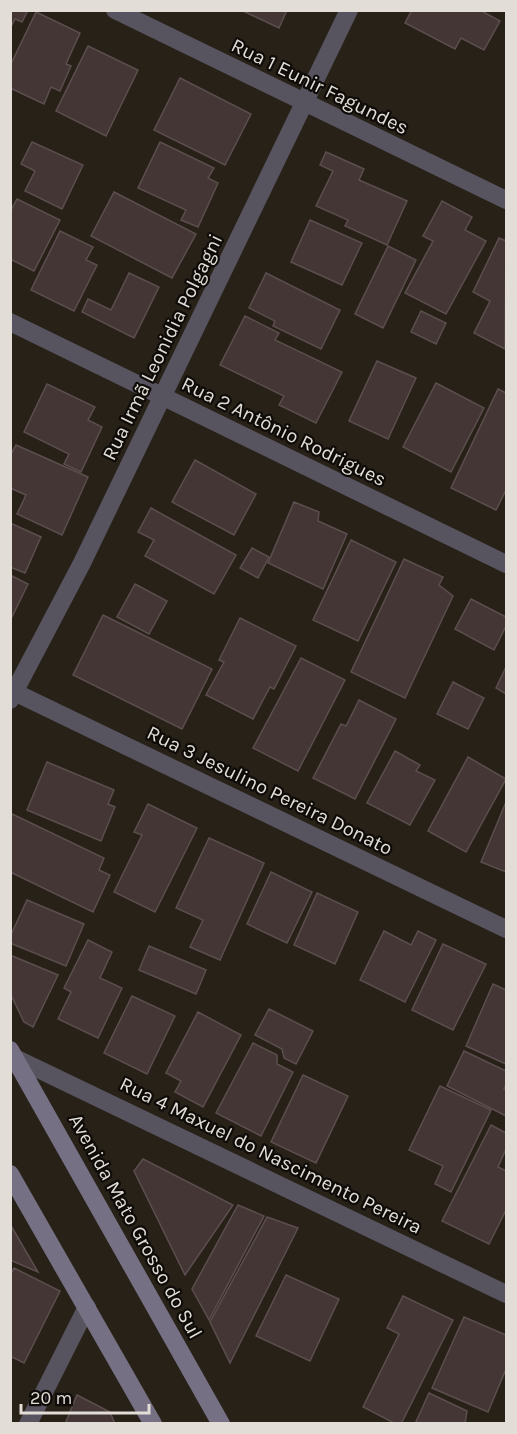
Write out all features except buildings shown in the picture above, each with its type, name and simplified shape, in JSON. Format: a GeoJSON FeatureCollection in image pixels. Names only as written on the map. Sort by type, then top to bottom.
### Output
{"type":"FeatureCollection","features":[{"type":"Feature","properties":{"kind":"main road","name":"Avenida Mato Grosso do Sul"},"geometry":{"type":"LineString","coordinates":[[13,1054],[221,1424]]}},
{"type":"Feature","properties":{"kind":"main road"},"geometry":{"type":"LineString","coordinates":[[10,1174],[153,1424]]}},
{"type":"Feature","properties":{"kind":"street","name":"Rua 1 Eunir Fagundes"},"geometry":{"type":"LineString","coordinates":[[115,10],[507,200]]}},
{"type":"Feature","properties":{"kind":"street","name":"Rua Irmã Leonidia Polgagni"},"geometry":{"type":"LineString","coordinates":[[12,694],[82,564],[349,10]]}},
{"type":"Feature","properties":{"kind":"street","name":"Rua 2 Antônio Rodrigues"},"geometry":{"type":"LineString","coordinates":[[10,322],[507,564]]}},
{"type":"Feature","properties":{"kind":"street","name":"Rua 3 Jesulino Pereira Donato"},"geometry":{"type":"LineString","coordinates":[[12,694],[507,929]]}},
{"type":"Feature","properties":{"kind":"street","name":"Rua 4 Maxuel do Nascimento Pereira"},"geometry":{"type":"LineString","coordinates":[[13,1054],[507,1294]]}},
{"type":"Feature","properties":{"kind":"street"},"geometry":{"type":"LineString","coordinates":[[28,1424],[87,1307]]}}]}
